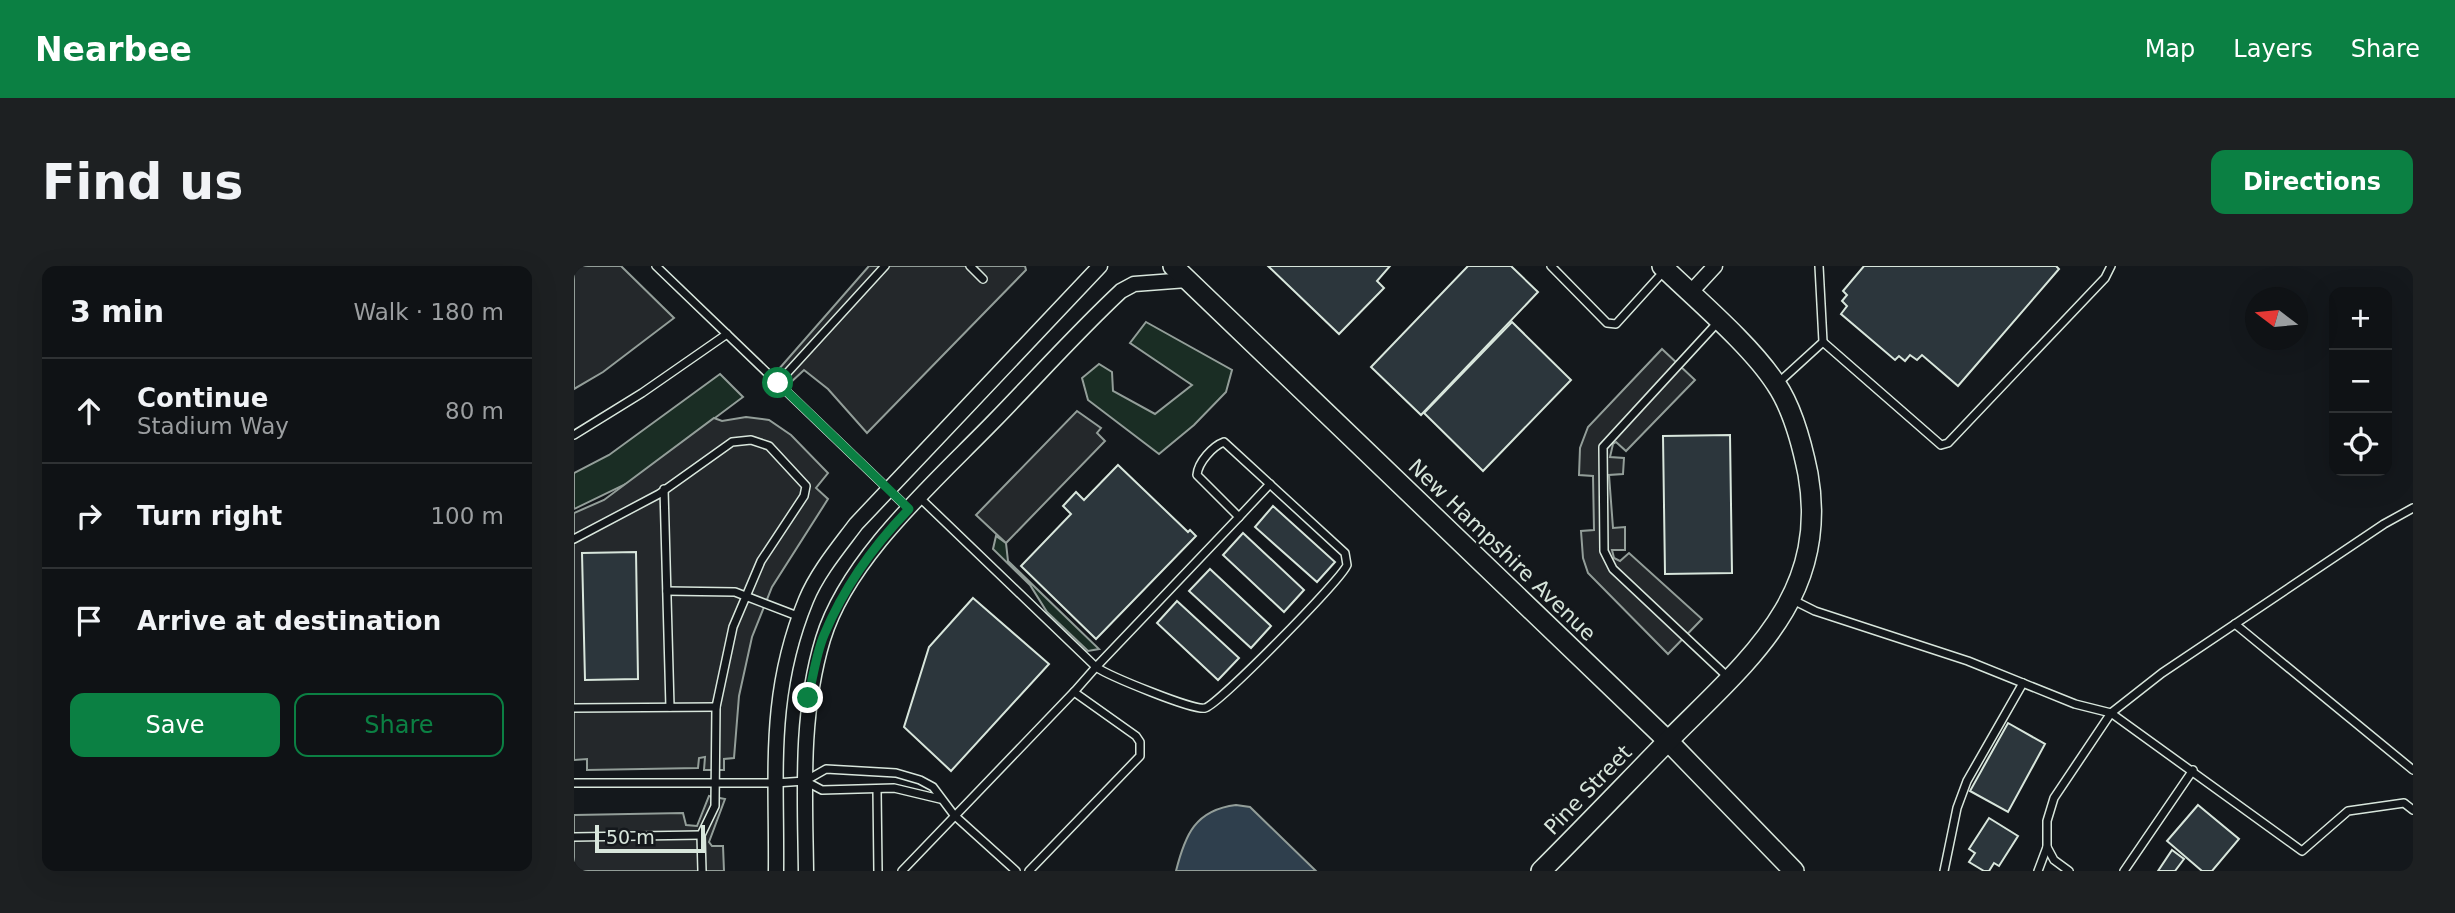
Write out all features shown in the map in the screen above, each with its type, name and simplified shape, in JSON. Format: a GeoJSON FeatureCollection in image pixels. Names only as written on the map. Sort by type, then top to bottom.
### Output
{"type":"FeatureCollection","features":[{"type":"Feature","properties":{"kind":"main road"},"geometry":{"type":"LineString","coordinates":[[1663,268],[1777,384]]}},
{"type":"Feature","properties":{"kind":"main road","name":"New Hampshire Avenue"},"geometry":{"type":"LineString","coordinates":[[1180,273],[1668,741],[1794,871]]}},
{"type":"Feature","properties":{"kind":"main road","name":"Pine Street"},"geometry":{"type":"LineString","coordinates":[[1541,871],[1731,679],[1771,633],[1791,600],[1810,542],[1810,489],[1803,449],[1777,384]]}},
{"type":"Feature","properties":{"kind":"street"},"geometry":{"type":"LineString","coordinates":[[776,871],[775,721],[782,672],[806,599],[828,561],[856,524],[1100,266]]}},
{"type":"Feature","properties":{"kind":"street"},"geometry":{"type":"LineString","coordinates":[[1690,293],[1715,266]]}},
{"type":"Feature","properties":{"kind":"street"},"geometry":{"type":"LineString","coordinates":[[806,871],[808,698],[823,637],[851,581],[884,534],[1121,291],[1134,284],[1180,273]]}},
{"type":"Feature","properties":{"kind":"lane"},"geometry":{"type":"LineString","coordinates":[[656,266],[890,489],[914,503],[1096,667],[1115,679],[1162,694],[1192,708],[1207,708],[1234,685],[1346,569],[1345,553],[1230,444],[1224,442],[1217,444],[1199,465],[1197,475],[1239,517]]}},
{"type":"Feature","properties":{"kind":"lane"},"geometry":{"type":"LineString","coordinates":[[778,383],[885,266]]}},
{"type":"Feature","properties":{"kind":"lane"},"geometry":{"type":"LineString","coordinates":[[970,266],[983,279]]}},
{"type":"Feature","properties":{"kind":"lane"},"geometry":{"type":"LineString","coordinates":[[1551,266],[1608,323],[1616,324],[1663,268]]}},
{"type":"Feature","properties":{"kind":"lane"},"geometry":{"type":"LineString","coordinates":[[1819,266],[1823,342],[1941,445],[1948,443],[1976,414],[2105,278],[2111,266]]}},
{"type":"Feature","properties":{"kind":"lane"},"geometry":{"type":"LineString","coordinates":[[1718,322],[1603,447],[1604,551],[1613,569],[1731,679]]}},
{"type":"Feature","properties":{"kind":"lane"},"geometry":{"type":"LineString","coordinates":[[574,435],[642,393],[727,334]]}},
{"type":"Feature","properties":{"kind":"lane"},"geometry":{"type":"LineString","coordinates":[[1777,384],[1823,342]]}},
{"type":"Feature","properties":{"kind":"lane"},"geometry":{"type":"LineString","coordinates":[[574,539],[664,489],[724,446],[742,440],[769,446],[798,474],[806,486],[804,496],[772,540],[745,596],[727,648],[716,707],[716,783],[712,816],[701,835],[702,871]]}},
{"type":"Feature","properties":{"kind":"lane"},"geometry":{"type":"LineString","coordinates":[[902,871],[1270,484]]}},
{"type":"Feature","properties":{"kind":"lane"},"geometry":{"type":"LineString","coordinates":[[664,489],[670,707]]}},
{"type":"Feature","properties":{"kind":"lane"},"geometry":{"type":"LineString","coordinates":[[2038,871],[2047,847],[2047,821],[2054,798],[2111,713],[2162,673],[2384,524],[2413,509]]}},
{"type":"Feature","properties":{"kind":"lane"},"geometry":{"type":"LineString","coordinates":[[667,591],[725,591],[800,617]]}},
{"type":"Feature","properties":{"kind":"lane"},"geometry":{"type":"LineString","coordinates":[[1791,600],[1815,611],[1968,661],[2075,704],[2111,713],[2302,851],[2348,811],[2404,803],[2413,810]]}},
{"type":"Feature","properties":{"kind":"lane"},"geometry":{"type":"LineString","coordinates":[[2235,624],[2413,770]]}},
{"type":"Feature","properties":{"kind":"lane"},"geometry":{"type":"LineString","coordinates":[[1944,871],[1956,808],[1967,781],[2023,683]]}},
{"type":"Feature","properties":{"kind":"lane"},"geometry":{"type":"LineString","coordinates":[[1028,871],[1140,756],[1140,741],[1136,736],[1074,692]]}},
{"type":"Feature","properties":{"kind":"lane"},"geometry":{"type":"LineString","coordinates":[[574,708],[716,707]]}},
{"type":"Feature","properties":{"kind":"lane"},"geometry":{"type":"LineString","coordinates":[[574,783],[775,783],[805,781],[826,769],[896,773],[933,787],[954,815],[1016,871]]}},
{"type":"Feature","properties":{"kind":"lane"},"geometry":{"type":"LineString","coordinates":[[2124,871],[2193,771]]}},
{"type":"Feature","properties":{"kind":"lane"},"geometry":{"type":"LineString","coordinates":[[805,781],[822,790],[912,790],[940,799]]}},
{"type":"Feature","properties":{"kind":"lane"},"geometry":{"type":"LineString","coordinates":[[877,790],[878,871]]}},
{"type":"Feature","properties":{"kind":"lane"},"geometry":{"type":"LineString","coordinates":[[574,836],[701,835]]}},
{"type":"Feature","properties":{"kind":"lane"},"geometry":{"type":"LineString","coordinates":[[2047,847],[2054,860],[2069,871]]}},
{"type":"Feature","properties":{"kind":"green space"},"geometry":{"type":"Polygon","coordinates":[[[1146,322],[1232,370],[1226,392],[1194,425],[1159,454],[1088,400],[1082,378],[1099,364],[1112,372],[1113,391],[1155,414],[1192,385],[1130,343],[1146,322]]]}},
{"type":"Feature","properties":{"kind":"green space"},"geometry":{"type":"Polygon","coordinates":[[[720,374],[743,397],[628,483],[574,509],[574,473],[609,455],[720,374]]]}},
{"type":"Feature","properties":{"kind":"green space"},"geometry":{"type":"Polygon","coordinates":[[[996,536],[1006,543],[1008,561],[1099,649],[1088,651],[1047,612],[1030,585],[993,549],[996,536]]]}},
{"type":"Feature","properties":{"kind":"shaded area"},"geometry":{"type":"Polygon","coordinates":[[[574,266],[621,266],[674,318],[603,372],[574,389],[574,266]]]}},
{"type":"Feature","properties":{"kind":"shaded area"},"geometry":{"type":"Polygon","coordinates":[[[869,266],[1025,266],[1026,270],[867,433],[828,389],[804,370],[790,383],[778,370],[869,266]]]}},
{"type":"Feature","properties":{"kind":"shaded area"},"geometry":{"type":"Polygon","coordinates":[[[1662,349],[1695,380],[1626,451],[1616,442],[1613,444],[1610,457],[1624,458],[1623,474],[1609,475],[1613,528],[1625,527],[1625,550],[1612,550],[1614,558],[1620,561],[1629,553],[1702,619],[1668,654],[1588,573],[1583,558],[1581,531],[1594,530],[1593,476],[1579,475],[1580,448],[1588,427],[1662,349]]]}},
{"type":"Feature","properties":{"kind":"shaded area"},"geometry":{"type":"Polygon","coordinates":[[[1077,411],[1101,428],[1097,433],[1105,441],[1006,543],[976,515],[1077,411]]]}},
{"type":"Feature","properties":{"kind":"shaded area"},"geometry":{"type":"Polygon","coordinates":[[[746,417],[769,420],[791,435],[828,473],[816,488],[828,499],[772,587],[752,637],[739,696],[734,758],[724,759],[724,770],[704,770],[705,757],[699,758],[698,768],[587,770],[587,759],[574,760],[574,513],[604,500],[714,418],[722,421],[746,417]]]}},
{"type":"Feature","properties":{"kind":"shaded area"},"geometry":{"type":"Polygon","coordinates":[[[709,796],[725,799],[709,842],[712,846],[723,846],[724,871],[574,871],[574,815],[683,813],[686,825],[697,826],[709,796]]]}},
{"type":"Feature","properties":{"kind":"water"},"geometry":{"type":"Polygon","coordinates":[[[1236,805],[1250,807],[1316,871],[1176,871],[1183,846],[1194,826],[1211,812],[1236,805]]]}},
{"type":"Feature","properties":{"kind":"building"},"geometry":{"type":"Polygon","coordinates":[[[1268,266],[1390,266],[1377,281],[1384,288],[1339,334],[1268,266]]]}},
{"type":"Feature","properties":{"kind":"building"},"geometry":{"type":"Polygon","coordinates":[[[1468,266],[1511,266],[1538,292],[1421,415],[1371,367],[1468,266]]]}},
{"type":"Feature","properties":{"kind":"building"},"geometry":{"type":"Polygon","coordinates":[[[1864,266],[2056,266],[2059,269],[1958,386],[1922,355],[1917,360],[1910,355],[1905,361],[1899,356],[1895,360],[1841,314],[1847,306],[1842,301],[1847,295],[1843,291],[1864,266]]]}},
{"type":"Feature","properties":{"kind":"building"},"geometry":{"type":"Polygon","coordinates":[[[1512,322],[1571,380],[1483,471],[1424,413],[1512,322]]]}},
{"type":"Feature","properties":{"kind":"building"},"geometry":{"type":"Polygon","coordinates":[[[1730,435],[1732,573],[1665,574],[1663,436],[1730,435]]]}},
{"type":"Feature","properties":{"kind":"building"},"geometry":{"type":"Polygon","coordinates":[[[1118,465],[1188,532],[1190,530],[1196,536],[1096,639],[1021,566],[1071,514],[1063,506],[1076,492],[1084,500],[1118,465]]]}},
{"type":"Feature","properties":{"kind":"building"},"geometry":{"type":"Polygon","coordinates":[[[1273,506],[1335,562],[1317,582],[1255,527],[1273,506]]]}},
{"type":"Feature","properties":{"kind":"building"},"geometry":{"type":"Polygon","coordinates":[[[1243,533],[1304,590],[1284,612],[1223,555],[1243,533]]]}},
{"type":"Feature","properties":{"kind":"building"},"geometry":{"type":"Polygon","coordinates":[[[636,552],[638,679],[585,680],[582,553],[636,552]]]}},
{"type":"Feature","properties":{"kind":"building"},"geometry":{"type":"Polygon","coordinates":[[[1210,569],[1271,626],[1251,648],[1189,591],[1210,569]]]}},
{"type":"Feature","properties":{"kind":"building"},"geometry":{"type":"Polygon","coordinates":[[[973,598],[1049,664],[951,771],[904,727],[929,647],[973,598]]]}},
{"type":"Feature","properties":{"kind":"building"},"geometry":{"type":"Polygon","coordinates":[[[1177,601],[1239,658],[1218,680],[1157,623],[1177,601]]]}},
{"type":"Feature","properties":{"kind":"building"},"geometry":{"type":"Polygon","coordinates":[[[2008,723],[2045,744],[2008,812],[1970,791],[2008,723]]]}},
{"type":"Feature","properties":{"kind":"building"},"geometry":{"type":"Polygon","coordinates":[[[2198,805],[2239,839],[2212,871],[2202,871],[2167,841],[2198,805]]]}},
{"type":"Feature","properties":{"kind":"building"},"geometry":{"type":"Polygon","coordinates":[[[1989,818],[2018,836],[1999,866],[1994,863],[1989,871],[1984,871],[1969,862],[1975,853],[1969,849],[1989,818]]]}},
{"type":"Feature","properties":{"kind":"building"},"geometry":{"type":"Polygon","coordinates":[[[2172,850],[2184,859],[2175,871],[2158,871],[2172,850]]]}},
{"type":"Feature","properties":{"kind":"route"},"geometry":{"type":"LineString","coordinates":[[778,383],[909,509],[884,534],[851,581],[823,637],[808,698]]}}]}
